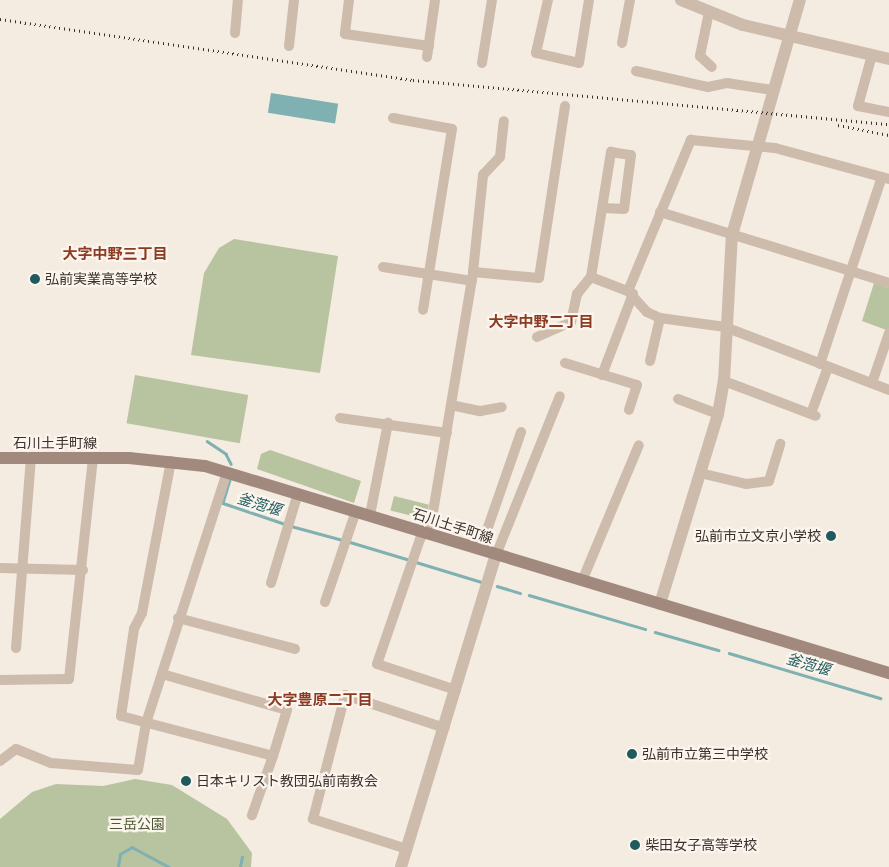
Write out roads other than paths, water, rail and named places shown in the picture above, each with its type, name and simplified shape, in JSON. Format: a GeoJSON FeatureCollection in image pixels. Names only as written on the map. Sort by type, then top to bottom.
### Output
{"type":"FeatureCollection","features":[{"type":"Feature","properties":{"kind":"main road","name":"石川土手町線"},"geometry":{"type":"LineString","coordinates":[[0,458],[93,458],[171,461],[227,472],[889,673]]}},
{"type":"Feature","properties":{"kind":"street"},"geometry":{"type":"LineString","coordinates":[[235,33],[238,0]]}},
{"type":"Feature","properties":{"kind":"street"},"geometry":{"type":"LineString","coordinates":[[289,46],[294,0]]}},
{"type":"Feature","properties":{"kind":"street"},"geometry":{"type":"LineString","coordinates":[[349,0],[345,34],[429,46]]}},
{"type":"Feature","properties":{"kind":"street"},"geometry":{"type":"LineString","coordinates":[[427,57],[435,0]]}},
{"type":"Feature","properties":{"kind":"street"},"geometry":{"type":"LineString","coordinates":[[482,63],[492,0]]}},
{"type":"Feature","properties":{"kind":"street"},"geometry":{"type":"LineString","coordinates":[[548,0],[536,53],[579,63],[589,0]]}},
{"type":"Feature","properties":{"kind":"street"},"geometry":{"type":"LineString","coordinates":[[622,43],[630,0]]}},
{"type":"Feature","properties":{"kind":"street"},"geometry":{"type":"LineString","coordinates":[[681,0],[743,25],[790,32],[889,59]]}},
{"type":"Feature","properties":{"kind":"street"},"geometry":{"type":"LineString","coordinates":[[660,604],[718,414],[724,382],[725,328],[732,235],[772,90],[800,0]]}},
{"type":"Feature","properties":{"kind":"street"},"geometry":{"type":"LineString","coordinates":[[709,12],[700,56],[712,66]]}},
{"type":"Feature","properties":{"kind":"street"},"geometry":{"type":"LineString","coordinates":[[872,55],[858,106],[889,112]]}},
{"type":"Feature","properties":{"kind":"street"},"geometry":{"type":"LineString","coordinates":[[636,71],[708,87],[727,83],[772,90]]}},
{"type":"Feature","properties":{"kind":"street"},"geometry":{"type":"LineString","coordinates":[[383,267],[429,274],[538,278],[565,106]]}},
{"type":"Feature","properties":{"kind":"street"},"geometry":{"type":"LineString","coordinates":[[393,118],[452,129],[423,310]]}},
{"type":"Feature","properties":{"kind":"street"},"geometry":{"type":"LineString","coordinates":[[456,690],[377,664],[424,532],[431,524],[472,276],[484,176],[500,157],[504,122]]}},
{"type":"Feature","properties":{"kind":"street"},"geometry":{"type":"LineString","coordinates":[[602,375],[660,212],[690,140],[757,145],[886,178],[851,270],[824,366],[814,412],[724,382]]}},
{"type":"Feature","properties":{"kind":"street"},"geometry":{"type":"LineString","coordinates":[[537,337],[571,322],[577,294],[591,277],[611,152],[630,155],[624,209],[603,208]]}},
{"type":"Feature","properties":{"kind":"street"},"geometry":{"type":"LineString","coordinates":[[660,212],[889,283]]}},
{"type":"Feature","properties":{"kind":"street"},"geometry":{"type":"LineString","coordinates":[[591,277],[630,293],[647,312],[660,318],[725,328],[889,390]]}},
{"type":"Feature","properties":{"kind":"street"},"geometry":{"type":"LineString","coordinates":[[650,361],[660,318]]}},
{"type":"Feature","properties":{"kind":"street"},"geometry":{"type":"LineString","coordinates":[[872,383],[889,333]]}},
{"type":"Feature","properties":{"kind":"street"},"geometry":{"type":"LineString","coordinates":[[565,362],[636,385],[629,410]]}},
{"type":"Feature","properties":{"kind":"street"},"geometry":{"type":"LineString","coordinates":[[401,867],[496,555],[503,548],[560,396]]}},
{"type":"Feature","properties":{"kind":"street"},"geometry":{"type":"LineString","coordinates":[[678,399],[718,414]]}},
{"type":"Feature","properties":{"kind":"street"},"geometry":{"type":"LineString","coordinates":[[451,405],[480,411],[502,407]]}},
{"type":"Feature","properties":{"kind":"street"},"geometry":{"type":"LineString","coordinates":[[340,418],[388,423],[447,433]]}},
{"type":"Feature","properties":{"kind":"street"},"geometry":{"type":"LineString","coordinates":[[370,515],[388,423]]}},
{"type":"Feature","properties":{"kind":"street"},"geometry":{"type":"LineString","coordinates":[[480,550],[521,432]]}},
{"type":"Feature","properties":{"kind":"street"},"geometry":{"type":"LineString","coordinates":[[582,581],[639,444]]}},
{"type":"Feature","properties":{"kind":"street"},"geometry":{"type":"LineString","coordinates":[[700,473],[746,484],[769,481],[780,444]]}},
{"type":"Feature","properties":{"kind":"street"},"geometry":{"type":"LineString","coordinates":[[16,648],[31,458]]}},
{"type":"Feature","properties":{"kind":"street"},"geometry":{"type":"LineString","coordinates":[[0,680],[69,679],[83,570],[93,458]]}},
{"type":"Feature","properties":{"kind":"street"},"geometry":{"type":"LineString","coordinates":[[171,461],[142,613],[134,629],[121,716],[273,756]]}},
{"type":"Feature","properties":{"kind":"street"},"geometry":{"type":"LineString","coordinates":[[0,762],[16,749],[52,763],[138,770],[146,723],[178,618],[227,472]]}},
{"type":"Feature","properties":{"kind":"street"},"geometry":{"type":"LineString","coordinates":[[271,583],[298,493]]}},
{"type":"Feature","properties":{"kind":"street"},"geometry":{"type":"LineString","coordinates":[[325,602],[356,511]]}},
{"type":"Feature","properties":{"kind":"street"},"geometry":{"type":"LineString","coordinates":[[0,568],[83,570]]}},
{"type":"Feature","properties":{"kind":"street"},"geometry":{"type":"LineString","coordinates":[[178,618],[295,650]]}},
{"type":"Feature","properties":{"kind":"street"},"geometry":{"type":"LineString","coordinates":[[162,674],[287,710],[252,815]]}},
{"type":"Feature","properties":{"kind":"street"},"geometry":{"type":"LineString","coordinates":[[407,849],[313,819],[345,695],[444,728]]}},
{"type":"Feature","properties":{"kind":"water"},"geometry":{"type":"Polygon","coordinates":[[[271,93],[338,104],[335,123],[268,113],[271,93]]]}},
{"type":"Feature","properties":{"kind":"waterway","name":"釜萢堰"},"geometry":{"type":"LineString","coordinates":[[207,441],[226,454],[231,464]]}},
{"type":"Feature","properties":{"kind":"waterway","name":"釜萢堰"},"geometry":{"type":"LineString","coordinates":[[230,480],[223,503],[285,524]]}},
{"type":"Feature","properties":{"kind":"waterway","name":"釜萢堰"},"geometry":{"type":"LineString","coordinates":[[291,526],[343,540]]}},
{"type":"Feature","properties":{"kind":"waterway","name":"釜萢堰"},"geometry":{"type":"LineString","coordinates":[[350,542],[410,560]]}},
{"type":"Feature","properties":{"kind":"waterway","name":"釜萢堰"},"geometry":{"type":"LineString","coordinates":[[416,562],[482,582]]}},
{"type":"Feature","properties":{"kind":"waterway","name":"釜萢堰"},"geometry":{"type":"LineString","coordinates":[[497,586],[520,593]]}},
{"type":"Feature","properties":{"kind":"waterway","name":"釜萢堰"},"geometry":{"type":"LineString","coordinates":[[529,595],[645,629]]}},
{"type":"Feature","properties":{"kind":"waterway","name":"釜萢堰"},"geometry":{"type":"LineString","coordinates":[[655,632],[718,650]]}},
{"type":"Feature","properties":{"kind":"waterway","name":"釜萢堰"},"geometry":{"type":"LineString","coordinates":[[729,653],[880,698]]}},
{"type":"Feature","properties":{"kind":"waterway"},"geometry":{"type":"LineString","coordinates":[[118,867],[120,854],[132,847],[169,867]]}},
{"type":"Feature","properties":{"kind":"waterway"},"geometry":{"type":"LineString","coordinates":[[240,867],[242,857]]}},
{"type":"Feature","properties":{"kind":"railway"},"geometry":{"type":"LineString","coordinates":[[0,19],[413,80],[889,124]]}},
{"type":"Feature","properties":{"kind":"railway"},"geometry":{"type":"LineString","coordinates":[[838,125],[889,135]]}},
{"type":"Feature","properties":{"kind":"place","name":"弘前実業高等学校"},"geometry":{"type":"Point","coordinates":[35,279]}},
{"type":"Feature","properties":{"kind":"place","name":"弘前市立文京小学校"},"geometry":{"type":"Point","coordinates":[831,536]}},
{"type":"Feature","properties":{"kind":"place","name":"弘前市立第三中学校"},"geometry":{"type":"Point","coordinates":[632,754]}},
{"type":"Feature","properties":{"kind":"place","name":"日本キリスト教団弘前南教会"},"geometry":{"type":"Point","coordinates":[186,781]}},
{"type":"Feature","properties":{"kind":"place","name":"柴田女子高等学校"},"geometry":{"type":"Point","coordinates":[635,845]}},
{"type":"Feature","properties":{"kind":"district","name":"大字中野三丁目"},"geometry":{"type":"Point","coordinates":[115,255]}},
{"type":"Feature","properties":{"kind":"district","name":"大字中野二丁目"},"geometry":{"type":"Point","coordinates":[541,323]}},
{"type":"Feature","properties":{"kind":"district","name":"大字豊原二丁目"},"geometry":{"type":"Point","coordinates":[320,701]}},
{"type":"Feature","properties":{"kind":"park label","name":"三岳公園"},"geometry":{"type":"Point","coordinates":[137,824]}}]}
